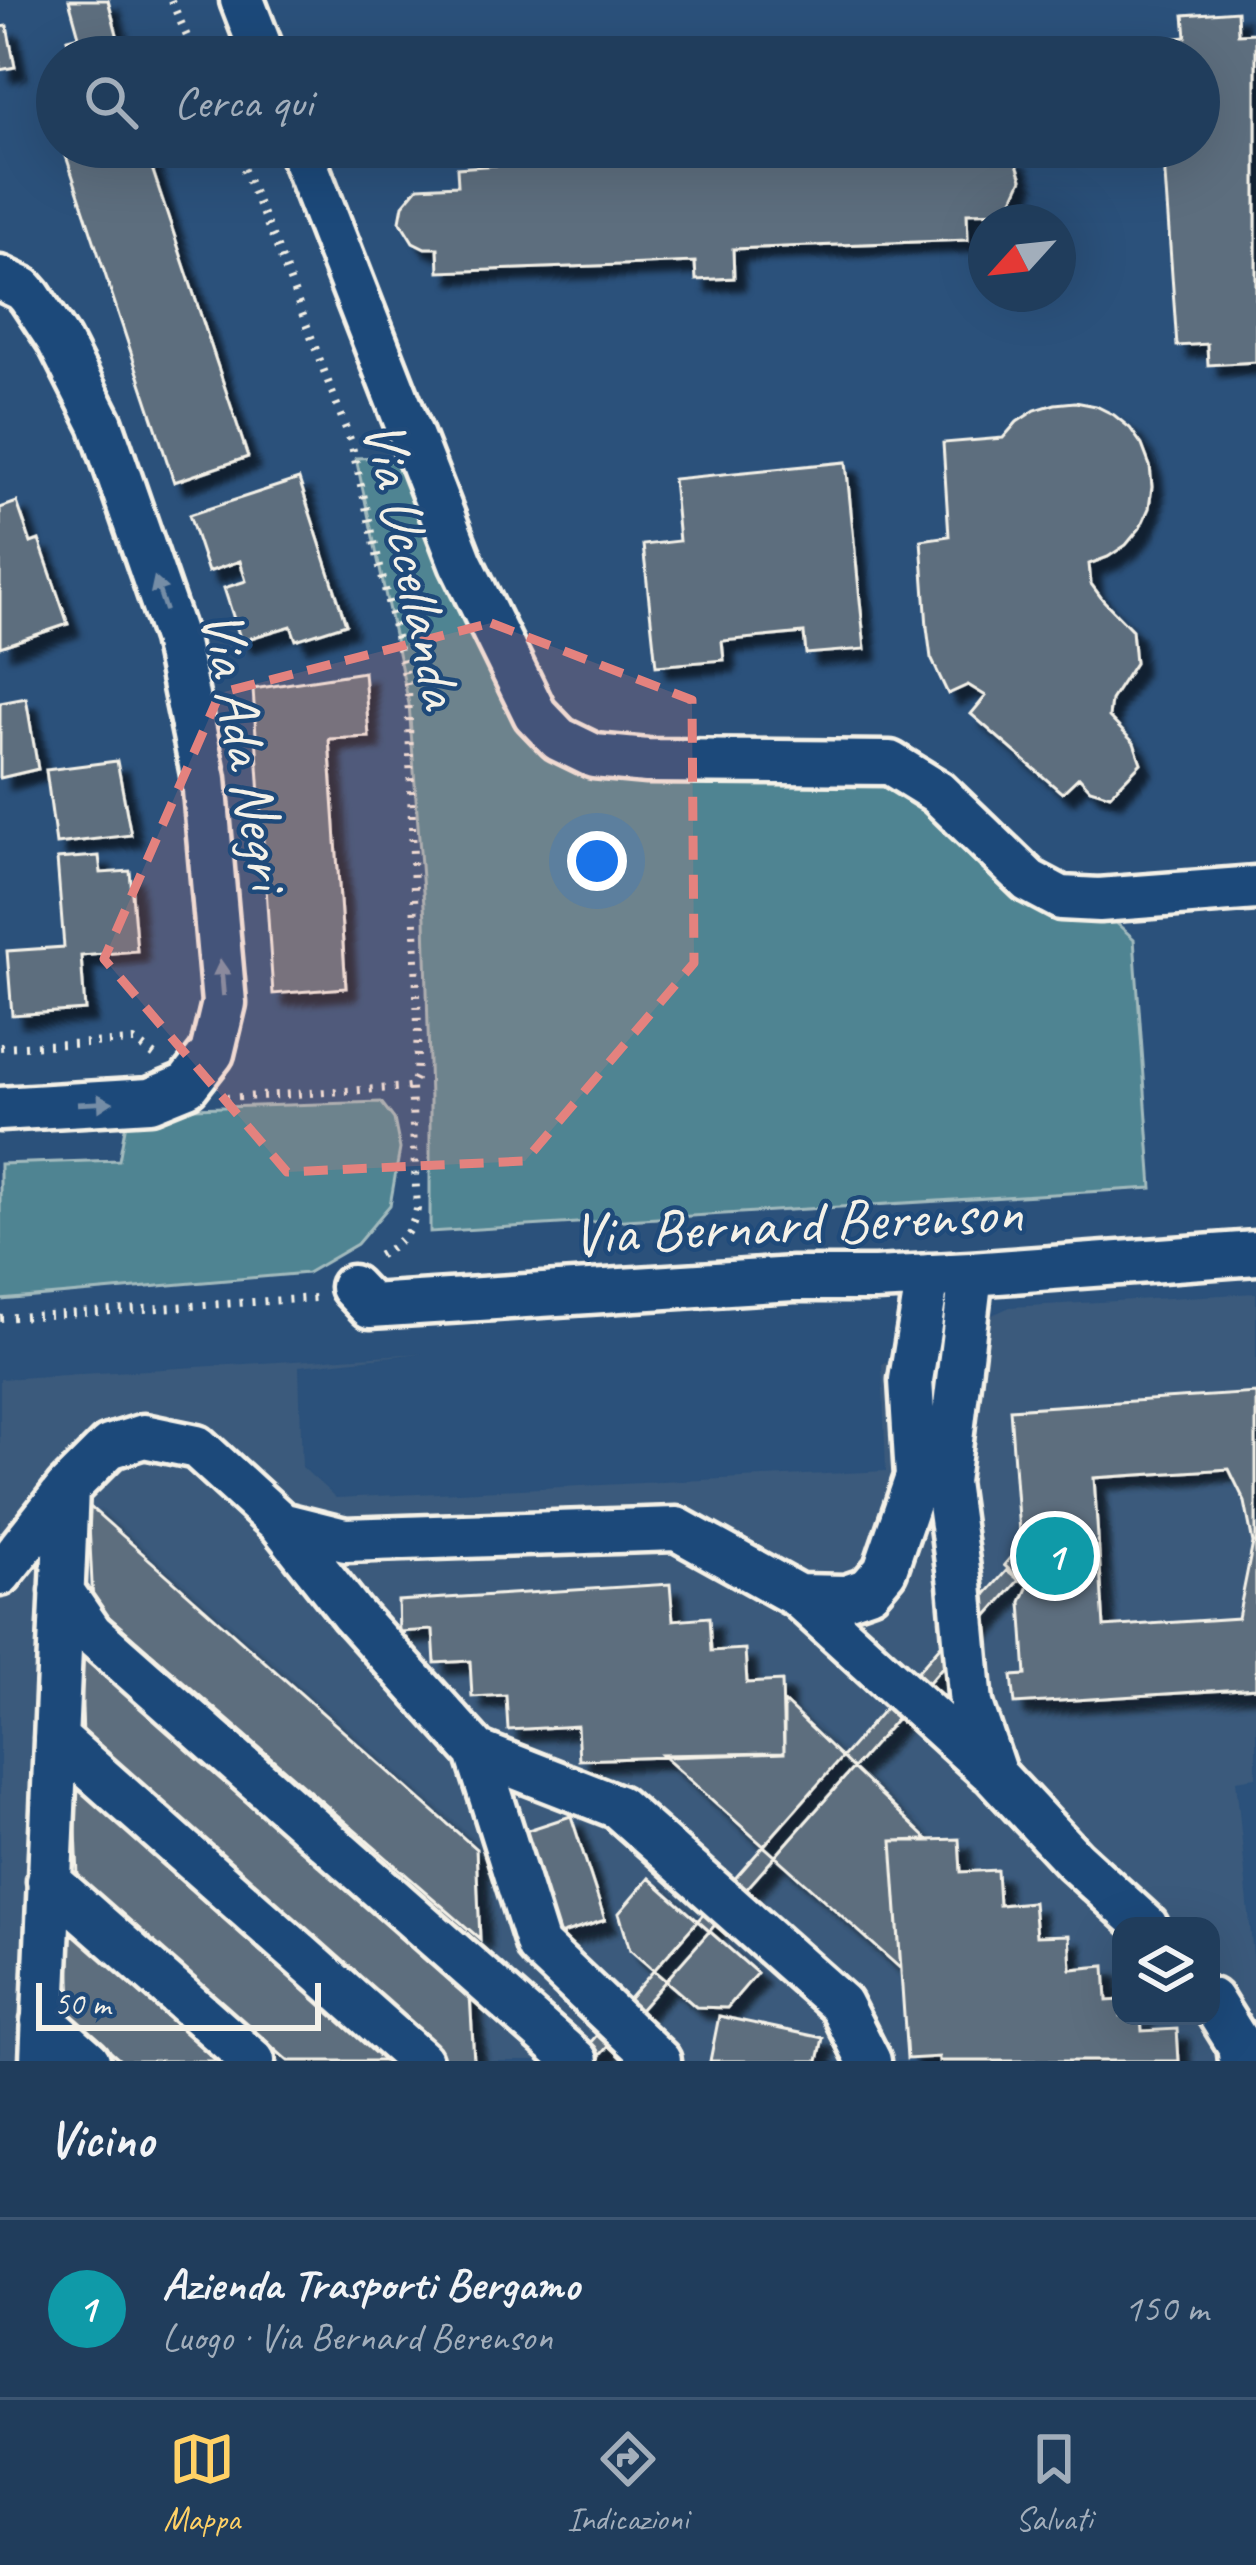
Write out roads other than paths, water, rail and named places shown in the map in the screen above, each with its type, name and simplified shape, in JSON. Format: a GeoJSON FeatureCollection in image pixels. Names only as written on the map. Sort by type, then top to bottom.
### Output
{"type":"FeatureCollection","features":[{"type":"Feature","properties":{"kind":"street"},"geometry":{"type":"LineString","coordinates":[[242,0],[256,36]]}},
{"type":"Feature","properties":{"kind":"street"},"geometry":{"type":"LineString","coordinates":[[307,168],[461,562],[535,714],[559,740],[594,756],[647,761],[890,764],[937,792],[1029,881],[1061,898],[1100,900],[1256,888]]}},
{"type":"Feature","properties":{"kind":"street","name":"Via Ada Negri"},"geometry":{"type":"LineString","coordinates":[[0,278],[30,297],[59,340],[101,424],[175,638],[204,779],[224,1003],[212,1052],[187,1084],[150,1100],[0,1109]]}},
{"type":"Feature","properties":{"kind":"street","name":"Via Bernard Berenson"},"geometry":{"type":"LineString","coordinates":[[352,1287],[370,1306],[970,1274],[1256,1253]]}},
{"type":"Feature","properties":{"kind":"street"},"geometry":{"type":"LineString","coordinates":[[970,1274],[946,1482],[971,1704],[995,1775]]}},
{"type":"Feature","properties":{"kind":"street"},"geometry":{"type":"LineString","coordinates":[[798,1596],[846,1597],[869,1589],[885,1570],[917,1477],[910,1380],[928,1276]]}},
{"type":"Feature","properties":{"kind":"street"},"geometry":{"type":"LineString","coordinates":[[0,1574],[67,1489],[109,1447],[145,1436],[197,1447],[281,1525],[352,1614],[477,1752],[538,1946],[659,2061]]}},
{"type":"Feature","properties":{"kind":"street"},"geometry":{"type":"LineString","coordinates":[[67,1489],[43,2041],[88,2061]]}},
{"type":"Feature","properties":{"kind":"street"},"geometry":{"type":"LineString","coordinates":[[281,1525],[345,1540],[677,1529],[798,1596],[995,1775],[1074,1860],[1136,1917]]}},
{"type":"Feature","properties":{"kind":"street"},"geometry":{"type":"LineString","coordinates":[[62,1591],[91,1633],[576,2061]]}},
{"type":"Feature","properties":{"kind":"street"},"geometry":{"type":"LineString","coordinates":[[56,1738],[420,2061]]}},
{"type":"Feature","properties":{"kind":"street"},"geometry":{"type":"LineString","coordinates":[[477,1752],[618,1807],[840,2004],[868,2061]]}},
{"type":"Feature","properties":{"kind":"street"},"geometry":{"type":"LineString","coordinates":[[50,1881],[253,2061]]}},
{"type":"Feature","properties":{"kind":"street"},"geometry":{"type":"LineString","coordinates":[[1220,2014],[1239,2045],[1240,2061]]}},
{"type":"Feature","properties":{"kind":"place","name":"Azienda Trasporti Bergamo"},"geometry":{"type":"Point","coordinates":[1055,1556]}}]}
